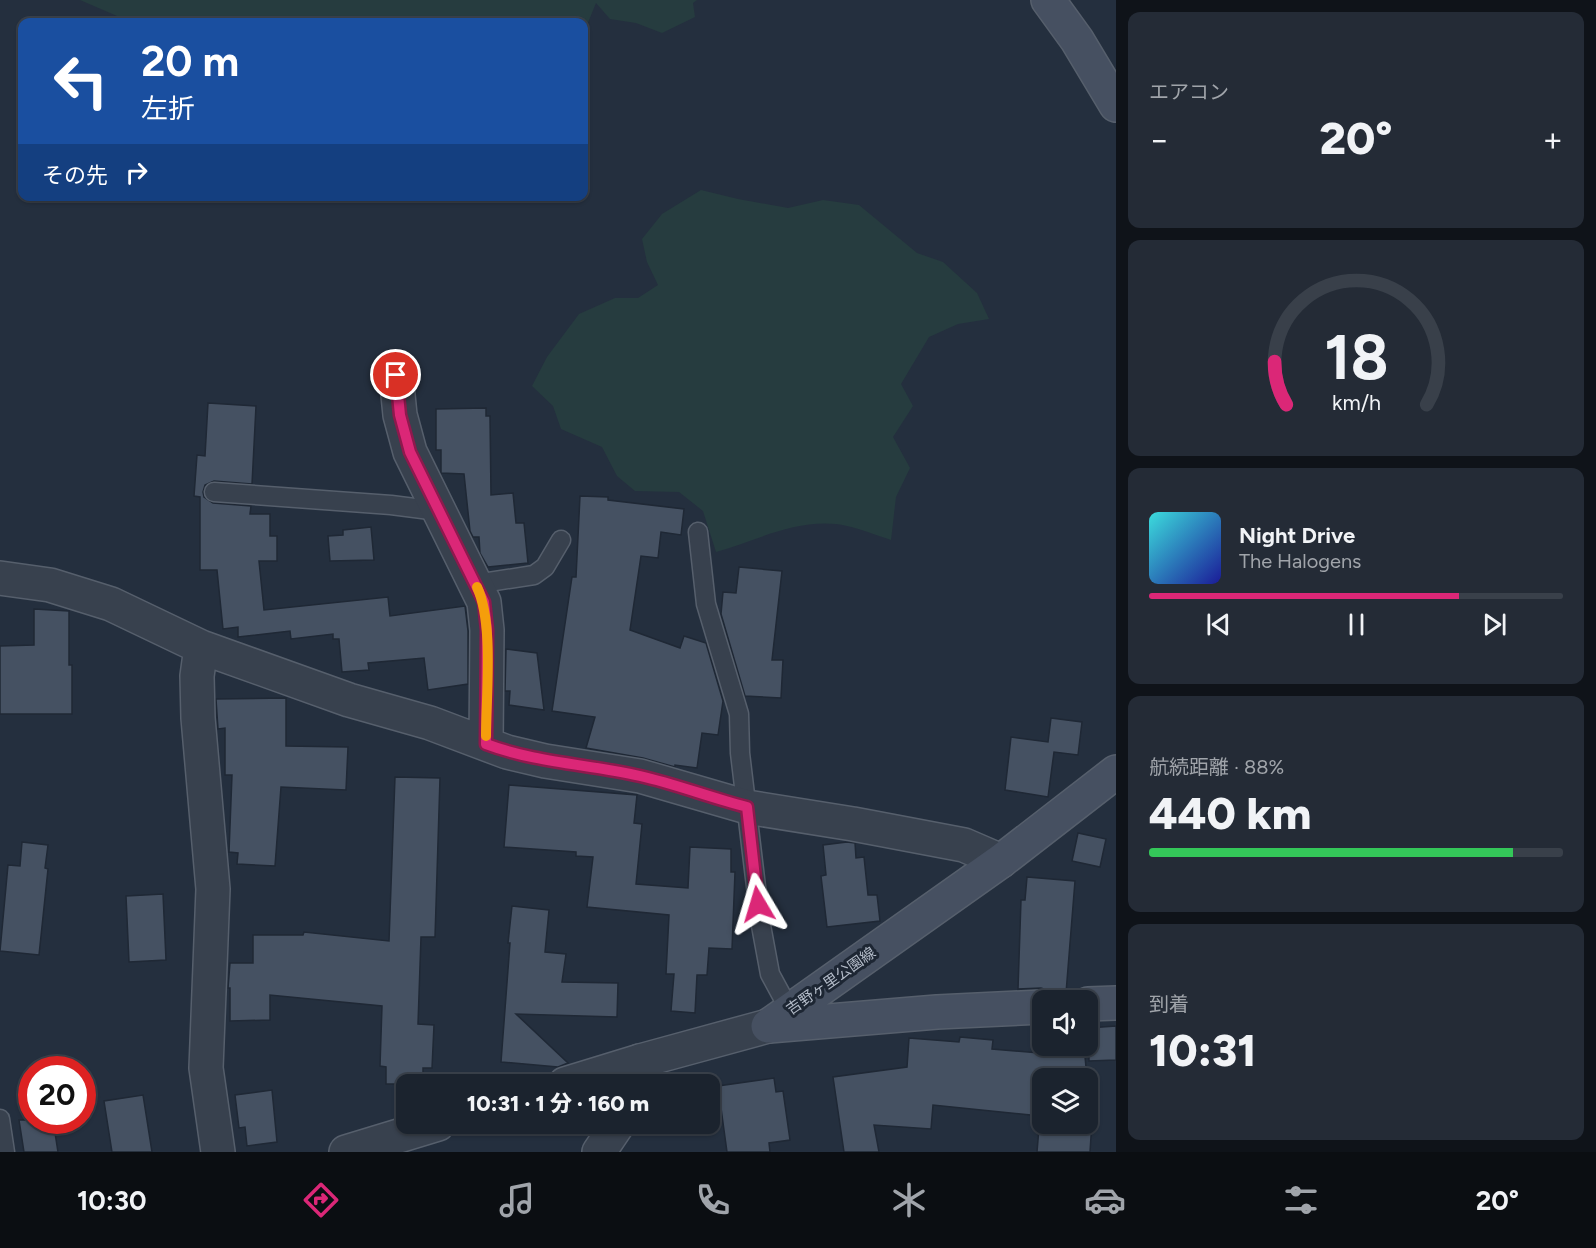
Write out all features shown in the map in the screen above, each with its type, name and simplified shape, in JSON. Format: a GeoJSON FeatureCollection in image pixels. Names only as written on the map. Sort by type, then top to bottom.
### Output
{"type":"FeatureCollection","features":[{"type":"Feature","properties":{"kind":"main road"},"geometry":{"type":"LineString","coordinates":[[1048,0],[1077,40],[1116,105]]}},
{"type":"Feature","properties":{"kind":"main road","name":"吉野ヶ里公園線"},"geometry":{"type":"LineString","coordinates":[[779,1018],[1000,861],[1116,772]]}},
{"type":"Feature","properties":{"kind":"main road"},"geometry":{"type":"LineString","coordinates":[[1098,1004],[1116,1003]]}},
{"type":"Feature","properties":{"kind":"main road","name":"吉野ヶ里公園線"},"geometry":{"type":"LineString","coordinates":[[779,1018],[1032,1007]]}},
{"type":"Feature","properties":{"kind":"street"},"geometry":{"type":"LineString","coordinates":[[396,375],[400,415],[410,452],[484,602],[487,630],[486,744]]}},
{"type":"Feature","properties":{"kind":"street"},"geometry":{"type":"LineString","coordinates":[[0,578],[50,585],[111,604],[201,646],[349,700],[430,723],[507,752],[546,761],[639,776],[747,807],[964,845],[1000,861]]}},
{"type":"Feature","properties":{"kind":"street"},"geometry":{"type":"LineString","coordinates":[[201,646],[197,676],[198,718],[213,889],[206,1068],[218,1152]]}},
{"type":"Feature","properties":{"kind":"street"},"geometry":{"type":"LineString","coordinates":[[636,1073],[779,1018]]}},
{"type":"Feature","properties":{"kind":"street"},"geometry":{"type":"LineString","coordinates":[[346,1152],[405,1134]]}},
{"type":"Feature","properties":{"kind":"street"},"geometry":{"type":"LineString","coordinates":[[599,1152],[611,1134]]}},
{"type":"Feature","properties":{"kind":"lane"},"geometry":{"type":"LineString","coordinates":[[214,492],[391,505],[438,511]]}},
{"type":"Feature","properties":{"kind":"lane"},"geometry":{"type":"LineString","coordinates":[[698,532],[706,604],[739,714],[740,753],[760,920],[779,1018]]}},
{"type":"Feature","properties":{"kind":"lane"},"geometry":{"type":"LineString","coordinates":[[476,584],[534,575],[545,567],[561,540]]}},
{"type":"Feature","properties":{"kind":"lane"},"geometry":{"type":"LineString","coordinates":[[0,1119],[5,1152]]}},
{"type":"Feature","properties":{"kind":"green space"},"geometry":{"type":"Polygon","coordinates":[[[80,0],[697,0],[693,3],[695,17],[662,33],[636,23],[610,19],[596,3],[588,23],[588,18],[122,18],[80,0]]]}},
{"type":"Feature","properties":{"kind":"green space"},"geometry":{"type":"Polygon","coordinates":[[[701,190],[788,208],[823,200],[859,205],[917,253],[943,262],[977,293],[989,319],[958,324],[929,337],[901,384],[913,406],[893,437],[910,468],[896,497],[891,540],[847,526],[813,524],[780,531],[716,552],[703,511],[679,492],[635,491],[617,476],[602,447],[561,429],[553,406],[532,386],[547,357],[579,314],[615,298],[638,298],[658,285],[647,262],[642,239],[662,214],[701,190]]]}},
{"type":"Feature","properties":{"kind":"building"},"geometry":{"type":"Polygon","coordinates":[[[208,403],[256,406],[252,484],[214,481],[205,485],[203,492],[204,497],[213,503],[251,506],[250,514],[270,514],[270,536],[277,536],[277,561],[259,561],[264,610],[388,597],[390,616],[465,606],[468,631],[468,684],[428,690],[424,658],[368,663],[369,670],[342,672],[339,639],[333,639],[333,634],[291,639],[290,631],[238,637],[238,627],[223,629],[217,570],[200,570],[200,497],[194,496],[197,455],[205,456],[208,403]]]}},
{"type":"Feature","properties":{"kind":"building"},"geometry":{"type":"Polygon","coordinates":[[[486,408],[486,416],[490,416],[491,495],[513,493],[516,523],[524,523],[528,563],[488,567],[480,553],[479,537],[473,537],[470,531],[464,474],[441,473],[441,450],[436,450],[436,409],[486,408]]]}},
{"type":"Feature","properties":{"kind":"building"},"geometry":{"type":"Polygon","coordinates":[[[580,496],[608,497],[608,500],[684,509],[681,535],[661,532],[658,558],[641,556],[630,630],[680,648],[684,636],[706,643],[723,701],[718,735],[702,733],[697,768],[675,765],[675,767],[643,758],[586,748],[595,717],[552,711],[572,577],[576,577],[580,496]]]}},
{"type":"Feature","properties":{"kind":"building"},"geometry":{"type":"Polygon","coordinates":[[[371,527],[374,560],[330,561],[328,536],[343,535],[343,530],[371,527]]]}},
{"type":"Feature","properties":{"kind":"building"},"geometry":{"type":"Polygon","coordinates":[[[739,567],[782,571],[772,660],[783,660],[781,698],[745,696],[721,614],[723,592],[736,593],[739,567]]]}},
{"type":"Feature","properties":{"kind":"building"},"geometry":{"type":"Polygon","coordinates":[[[34,609],[69,611],[72,714],[0,714],[0,646],[34,645],[34,609]]]}},
{"type":"Feature","properties":{"kind":"building"},"geometry":{"type":"Polygon","coordinates":[[[506,649],[537,653],[544,710],[509,705],[510,691],[505,691],[506,649]]]}},
{"type":"Feature","properties":{"kind":"building"},"geometry":{"type":"Polygon","coordinates":[[[286,698],[286,746],[348,747],[346,790],[281,787],[275,866],[237,864],[238,853],[229,852],[232,775],[225,775],[225,728],[218,729],[216,699],[286,698]]]}},
{"type":"Feature","properties":{"kind":"building"},"geometry":{"type":"Polygon","coordinates":[[[1051,718],[1082,722],[1078,755],[1054,752],[1048,797],[1005,790],[1011,737],[1048,742],[1051,718]]]}},
{"type":"Feature","properties":{"kind":"building"},"geometry":{"type":"Polygon","coordinates":[[[395,777],[440,778],[435,937],[421,937],[418,1024],[434,1025],[432,1068],[423,1068],[423,1074],[396,1074],[396,1084],[386,1084],[386,1067],[380,1066],[382,1006],[270,995],[270,1020],[230,1021],[230,988],[228,988],[230,963],[253,963],[253,935],[303,935],[304,932],[389,941],[395,777]]]}},
{"type":"Feature","properties":{"kind":"building"},"geometry":{"type":"Polygon","coordinates":[[[509,785],[637,795],[634,823],[642,824],[636,884],[688,888],[690,847],[731,849],[731,872],[735,872],[732,949],[709,948],[707,975],[697,975],[695,1013],[671,1011],[674,974],[666,974],[669,915],[587,907],[593,857],[576,856],[576,852],[504,847],[509,785]]]}},
{"type":"Feature","properties":{"kind":"building"},"geometry":{"type":"Polygon","coordinates":[[[1078,833],[1106,839],[1100,867],[1072,861],[1078,833]]]}},
{"type":"Feature","properties":{"kind":"building"},"geometry":{"type":"Polygon","coordinates":[[[22,842],[48,845],[45,868],[48,869],[39,955],[0,951],[8,865],[20,866],[22,842]]]}},
{"type":"Feature","properties":{"kind":"building"},"geometry":{"type":"Polygon","coordinates":[[[855,843],[856,858],[864,857],[868,895],[877,895],[880,921],[827,927],[821,876],[826,875],[823,845],[855,843]]]}},
{"type":"Feature","properties":{"kind":"building"},"geometry":{"type":"Polygon","coordinates":[[[1027,877],[1075,881],[1066,990],[1018,989],[1021,900],[1025,900],[1027,877]]]}},
{"type":"Feature","properties":{"kind":"building"},"geometry":{"type":"Polygon","coordinates":[[[163,894],[166,960],[129,962],[126,896],[163,894]]]}},
{"type":"Feature","properties":{"kind":"building"},"geometry":{"type":"Polygon","coordinates":[[[512,906],[549,910],[545,952],[566,954],[562,982],[618,983],[617,1017],[516,1014],[568,1063],[558,1067],[501,1062],[512,906]]]}},
{"type":"Feature","properties":{"kind":"building"},"geometry":{"type":"Polygon","coordinates":[[[1116,1026],[1116,1060],[1089,1061],[1089,1056],[1098,1056],[1098,1027],[1116,1026]]]}},
{"type":"Feature","properties":{"kind":"building"},"geometry":{"type":"Polygon","coordinates":[[[960,1037],[993,1040],[992,1049],[1032,1052],[1032,1056],[1085,1056],[1086,1068],[1032,1068],[1032,1115],[933,1105],[931,1129],[874,1125],[879,1152],[844,1152],[833,1077],[907,1067],[909,1038],[959,1042],[960,1037]]]}},
{"type":"Feature","properties":{"kind":"building"},"geometry":{"type":"Polygon","coordinates":[[[774,1078],[776,1092],[783,1091],[790,1140],[769,1143],[770,1152],[727,1152],[720,1086],[774,1078]]]}},
{"type":"Feature","properties":{"kind":"building"},"geometry":{"type":"Polygon","coordinates":[[[272,1090],[277,1142],[247,1146],[245,1127],[239,1128],[235,1095],[272,1090]]]}},
{"type":"Feature","properties":{"kind":"building"},"geometry":{"type":"Polygon","coordinates":[[[143,1095],[152,1152],[112,1152],[104,1101],[143,1095]]]}},
{"type":"Feature","properties":{"kind":"building"},"geometry":{"type":"Polygon","coordinates":[[[21,1134],[55,1134],[58,1152],[24,1152],[21,1134]]]}},
{"type":"Feature","properties":{"kind":"building"},"geometry":{"type":"Polygon","coordinates":[[[1038,1134],[1091,1134],[1090,1152],[1037,1152],[1038,1134]]]}},
{"type":"Feature","properties":{"kind":"slow traffic"},"geometry":{"type":"LineString","coordinates":[[477,587],[484,602],[487,630],[486,736]]}},
{"type":"Feature","properties":{"kind":"route"},"geometry":{"type":"LineString","coordinates":[[396,375],[400,415],[410,452],[484,602],[487,630],[486,744],[507,752],[546,761],[639,776],[747,807],[758,904]]}}]}
